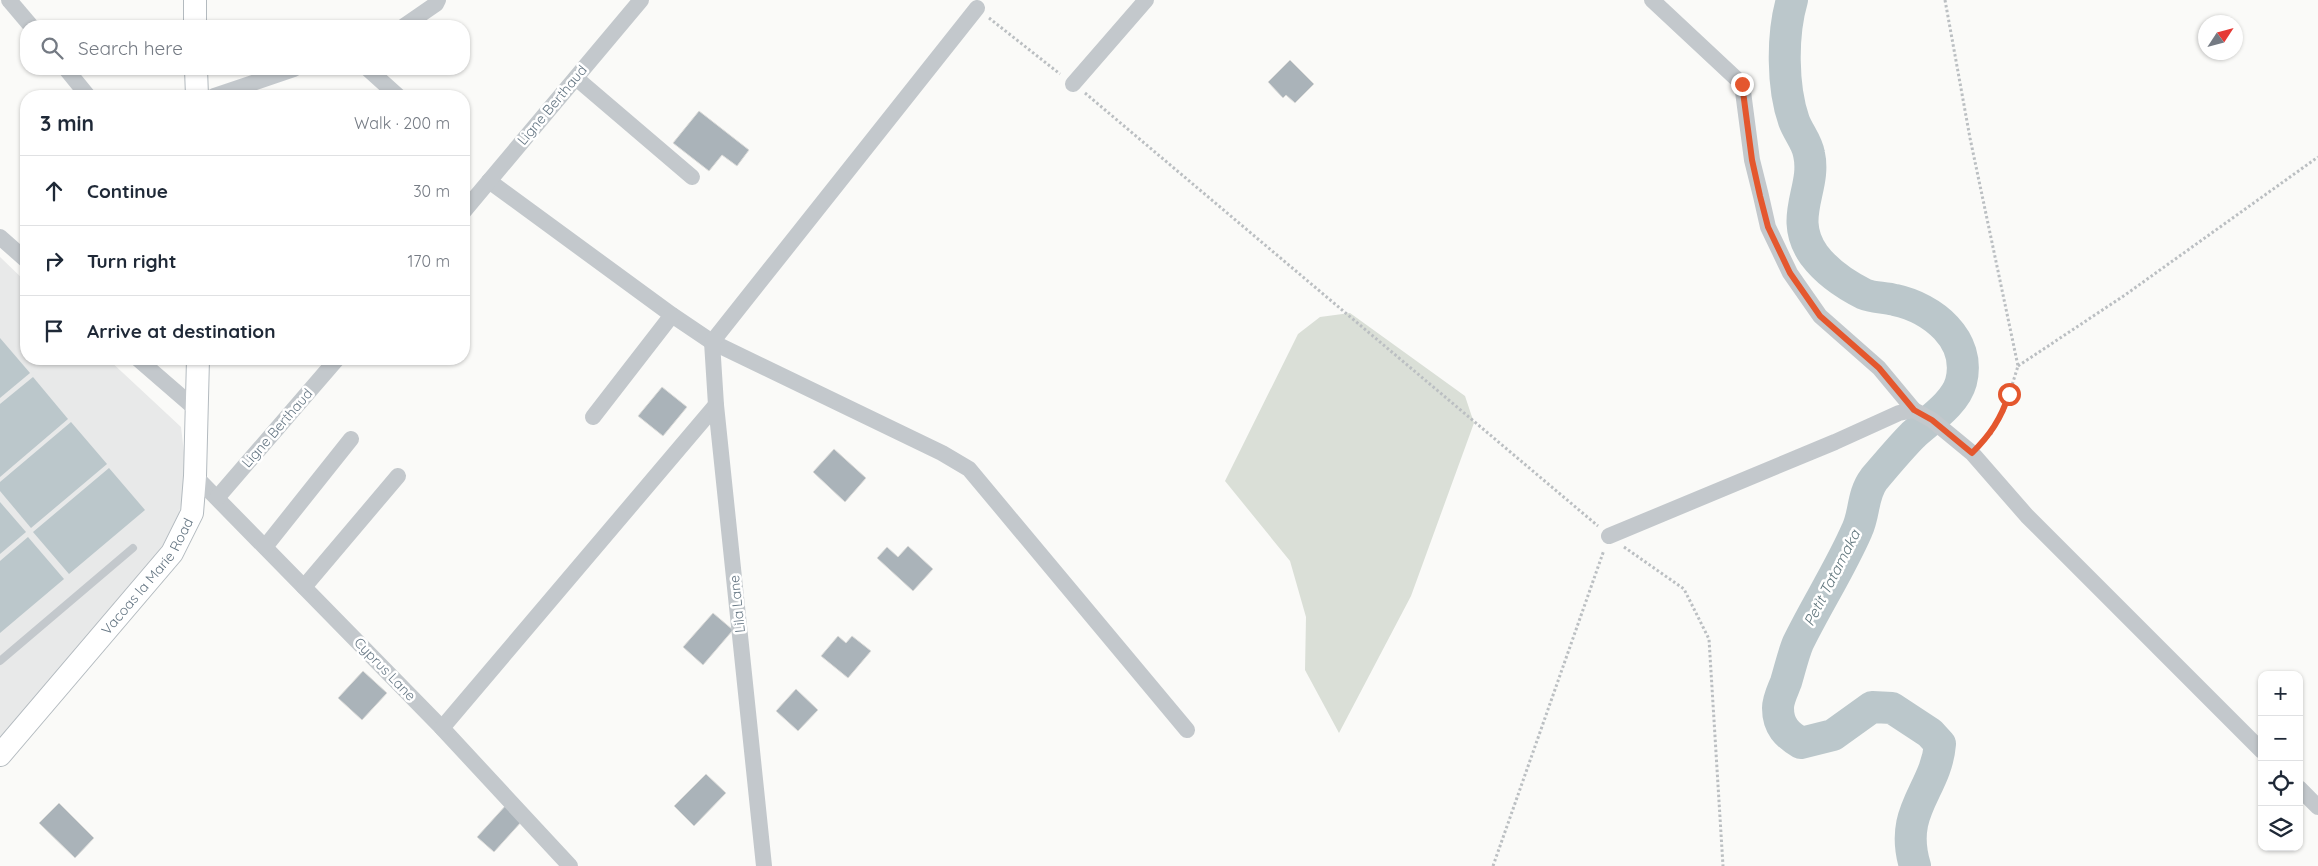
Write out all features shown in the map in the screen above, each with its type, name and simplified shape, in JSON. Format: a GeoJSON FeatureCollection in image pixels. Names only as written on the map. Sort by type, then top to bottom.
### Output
{"type":"FeatureCollection","features":[{"type":"Feature","properties":{"kind":"main road"},"geometry":{"type":"LineString","coordinates":[[194,0],[195,20]]}},
{"type":"Feature","properties":{"kind":"main road"},"geometry":{"type":"LineString","coordinates":[[196,75],[197,90]]}},
{"type":"Feature","properties":{"kind":"main road","name":"Vacoas la Marie Road"},"geometry":{"type":"LineString","coordinates":[[0,756],[172,553],[192,513],[198,411],[198,365]]}},
{"type":"Feature","properties":{"kind":"street"},"geometry":{"type":"LineString","coordinates":[[9,0],[26,20]]}},
{"type":"Feature","properties":{"kind":"street"},"geometry":{"type":"LineString","coordinates":[[413,20],[436,4],[438,0]]}},
{"type":"Feature","properties":{"kind":"street","name":"Ligne Berthaud"},"geometry":{"type":"LineString","coordinates":[[470,204],[641,0]]}},
{"type":"Feature","properties":{"kind":"street"},"geometry":{"type":"LineString","coordinates":[[1073,84],[1146,0]]}},
{"type":"Feature","properties":{"kind":"street"},"geometry":{"type":"LineString","coordinates":[[1652,0],[1742,84],[1752,160],[1768,227],[1790,273],[1820,316],[1879,368],[1914,410],[1932,420],[1972,453],[2027,516],[2258,747]]}},
{"type":"Feature","properties":{"kind":"street"},"geometry":{"type":"LineString","coordinates":[[712,342],[977,8]]}},
{"type":"Feature","properties":{"kind":"street"},"geometry":{"type":"LineString","coordinates":[[71,75],[83,90]]}},
{"type":"Feature","properties":{"kind":"street"},"geometry":{"type":"LineString","coordinates":[[232,90],[276,75]]}},
{"type":"Feature","properties":{"kind":"street"},"geometry":{"type":"LineString","coordinates":[[375,75],[391,90]]}},
{"type":"Feature","properties":{"kind":"street"},"geometry":{"type":"LineString","coordinates":[[576,78],[692,177]]}},
{"type":"Feature","properties":{"kind":"street"},"geometry":{"type":"LineString","coordinates":[[489,181],[672,315],[712,342],[942,453],[969,469],[1187,730]]}},
{"type":"Feature","properties":{"kind":"street"},"geometry":{"type":"LineString","coordinates":[[0,237],[20,255]]}},
{"type":"Feature","properties":{"kind":"street"},"geometry":{"type":"LineString","coordinates":[[594,417],[672,315]]}},
{"type":"Feature","properties":{"kind":"street","name":"Lila Lane"},"geometry":{"type":"LineString","coordinates":[[712,342],[716,405],[764,866]]}},
{"type":"Feature","properties":{"kind":"street"},"geometry":{"type":"LineString","coordinates":[[145,365],[198,411]]}},
{"type":"Feature","properties":{"kind":"street","name":"Ligne Berthaud"},"geometry":{"type":"LineString","coordinates":[[217,498],[331,365]]}},
{"type":"Feature","properties":{"kind":"street"},"geometry":{"type":"LineString","coordinates":[[442,728],[716,405]]}},
{"type":"Feature","properties":{"kind":"street"},"geometry":{"type":"LineString","coordinates":[[1609,536],[1835,442],[1898,413],[1914,410]]}},
{"type":"Feature","properties":{"kind":"street"},"geometry":{"type":"LineString","coordinates":[[265,547],[351,439]]}},
{"type":"Feature","properties":{"kind":"street","name":"Cyprus Lane"},"geometry":{"type":"LineString","coordinates":[[195,476],[442,728],[570,866]]}},
{"type":"Feature","properties":{"kind":"street"},"geometry":{"type":"LineString","coordinates":[[304,587],[398,476]]}},
{"type":"Feature","properties":{"kind":"street"},"geometry":{"type":"LineString","coordinates":[[2303,792],[2318,807]]}},
{"type":"Feature","properties":{"kind":"lane"},"geometry":{"type":"LineString","coordinates":[[0,661],[133,548]]}},
{"type":"Feature","properties":{"kind":"path"},"geometry":{"type":"LineString","coordinates":[[1945,0],[1970,138],[2018,366],[2004,412],[1991,434],[1972,453]]}},
{"type":"Feature","properties":{"kind":"path"},"geometry":{"type":"LineString","coordinates":[[977,8],[1073,84],[1609,536],[1684,590],[1709,639],[1723,866]]}},
{"type":"Feature","properties":{"kind":"path"},"geometry":{"type":"LineString","coordinates":[[2018,366],[2125,295],[2318,157]]}},
{"type":"Feature","properties":{"kind":"path"},"geometry":{"type":"LineString","coordinates":[[1493,866],[1609,536]]}},
{"type":"Feature","properties":{"kind":"shaded area"},"geometry":{"type":"Polygon","coordinates":[[[0,257],[20,276],[20,365],[114,365],[181,427],[187,478],[175,531],[104,623],[0,746],[0,257]]]}},
{"type":"Feature","properties":{"kind":"shaded area"},"geometry":{"type":"Polygon","coordinates":[[[1350,313],[1465,396],[1474,423],[1411,596],[1339,733],[1305,670],[1306,617],[1290,561],[1225,481],[1298,334],[1320,317],[1350,313]]]}},
{"type":"Feature","properties":{"kind":"shaded area"},"geometry":{"type":"Polygon","coordinates":[[[0,338],[20,361],[20,365],[23,365],[30,373],[0,398],[0,338]]]}},
{"type":"Feature","properties":{"kind":"shaded area"},"geometry":{"type":"Polygon","coordinates":[[[33,377],[68,419],[0,477],[0,404],[33,377]]]}},
{"type":"Feature","properties":{"kind":"shaded area"},"geometry":{"type":"Polygon","coordinates":[[[71,422],[107,464],[31,528],[0,491],[0,482],[71,422]]]}},
{"type":"Feature","properties":{"kind":"shaded area"},"geometry":{"type":"Polygon","coordinates":[[[109,468],[145,510],[69,574],[33,532],[109,468]]]}},
{"type":"Feature","properties":{"kind":"shaded area"},"geometry":{"type":"Polygon","coordinates":[[[0,502],[26,532],[0,554],[0,502]]]}},
{"type":"Feature","properties":{"kind":"shaded area"},"geometry":{"type":"Polygon","coordinates":[[[28,537],[64,579],[0,633],[0,561],[28,537]]]}},
{"type":"Feature","properties":{"kind":"building"},"geometry":{"type":"Polygon","coordinates":[[[1290,60],[1314,84],[1295,103],[1286,95],[1283,98],[1268,82],[1290,60]]]}},
{"type":"Feature","properties":{"kind":"building"},"geometry":{"type":"Polygon","coordinates":[[[699,111],[749,150],[737,166],[722,155],[709,171],[673,143],[699,111]]]}},
{"type":"Feature","properties":{"kind":"building"},"geometry":{"type":"Polygon","coordinates":[[[662,387],[687,407],[663,436],[638,416],[662,387]]]}},
{"type":"Feature","properties":{"kind":"building"},"geometry":{"type":"Polygon","coordinates":[[[834,449],[866,478],[845,502],[813,472],[834,449]]]}},
{"type":"Feature","properties":{"kind":"building"},"geometry":{"type":"Polygon","coordinates":[[[908,546],[933,569],[913,591],[877,558],[887,547],[898,557],[908,546]]]}},
{"type":"Feature","properties":{"kind":"building"},"geometry":{"type":"Polygon","coordinates":[[[713,613],[733,630],[703,665],[683,647],[713,613]]]}},
{"type":"Feature","properties":{"kind":"building"},"geometry":{"type":"Polygon","coordinates":[[[838,636],[846,643],[852,636],[871,651],[848,678],[821,656],[838,636]]]}},
{"type":"Feature","properties":{"kind":"building"},"geometry":{"type":"Polygon","coordinates":[[[363,671],[387,693],[362,720],[338,698],[363,671]]]}},
{"type":"Feature","properties":{"kind":"building"},"geometry":{"type":"Polygon","coordinates":[[[796,689],[818,710],[798,731],[776,711],[796,689]]]}},
{"type":"Feature","properties":{"kind":"building"},"geometry":{"type":"Polygon","coordinates":[[[706,774],[726,793],[694,826],[674,806],[706,774]]]}},
{"type":"Feature","properties":{"kind":"building"},"geometry":{"type":"Polygon","coordinates":[[[59,803],[94,838],[75,858],[39,823],[59,803]]]}},
{"type":"Feature","properties":{"kind":"building"},"geometry":{"type":"Polygon","coordinates":[[[507,804],[523,820],[494,852],[477,837],[507,804]]]}},
{"type":"Feature","properties":{"kind":"waterway","name":"Petit Tatamaka"},"geometry":{"type":"LineString","coordinates":[[1792,0],[1786,28],[1785,77],[1794,121],[1809,154],[1809,179],[1803,216],[1806,241],[1824,267],[1850,286],[1864,294],[1909,304],[1935,318],[1955,339],[1961,352],[1963,366],[1961,382],[1953,397],[1941,411],[1908,440],[1870,485],[1857,530],[1798,643],[1778,705],[1778,714],[1784,729],[1791,737],[1801,743],[1833,735],[1872,707],[1892,708],[1930,733],[1940,744],[1932,775],[1914,815],[1911,830],[1911,847],[1915,866]]}},
{"type":"Feature","properties":{"kind":"route"},"geometry":{"type":"LineString","coordinates":[[1742,84],[1752,160],[1768,227],[1790,273],[1820,316],[1857,346],[1879,368],[1914,410],[1932,420],[1972,453],[1991,434],[2004,412],[2009,394]]}}]}
